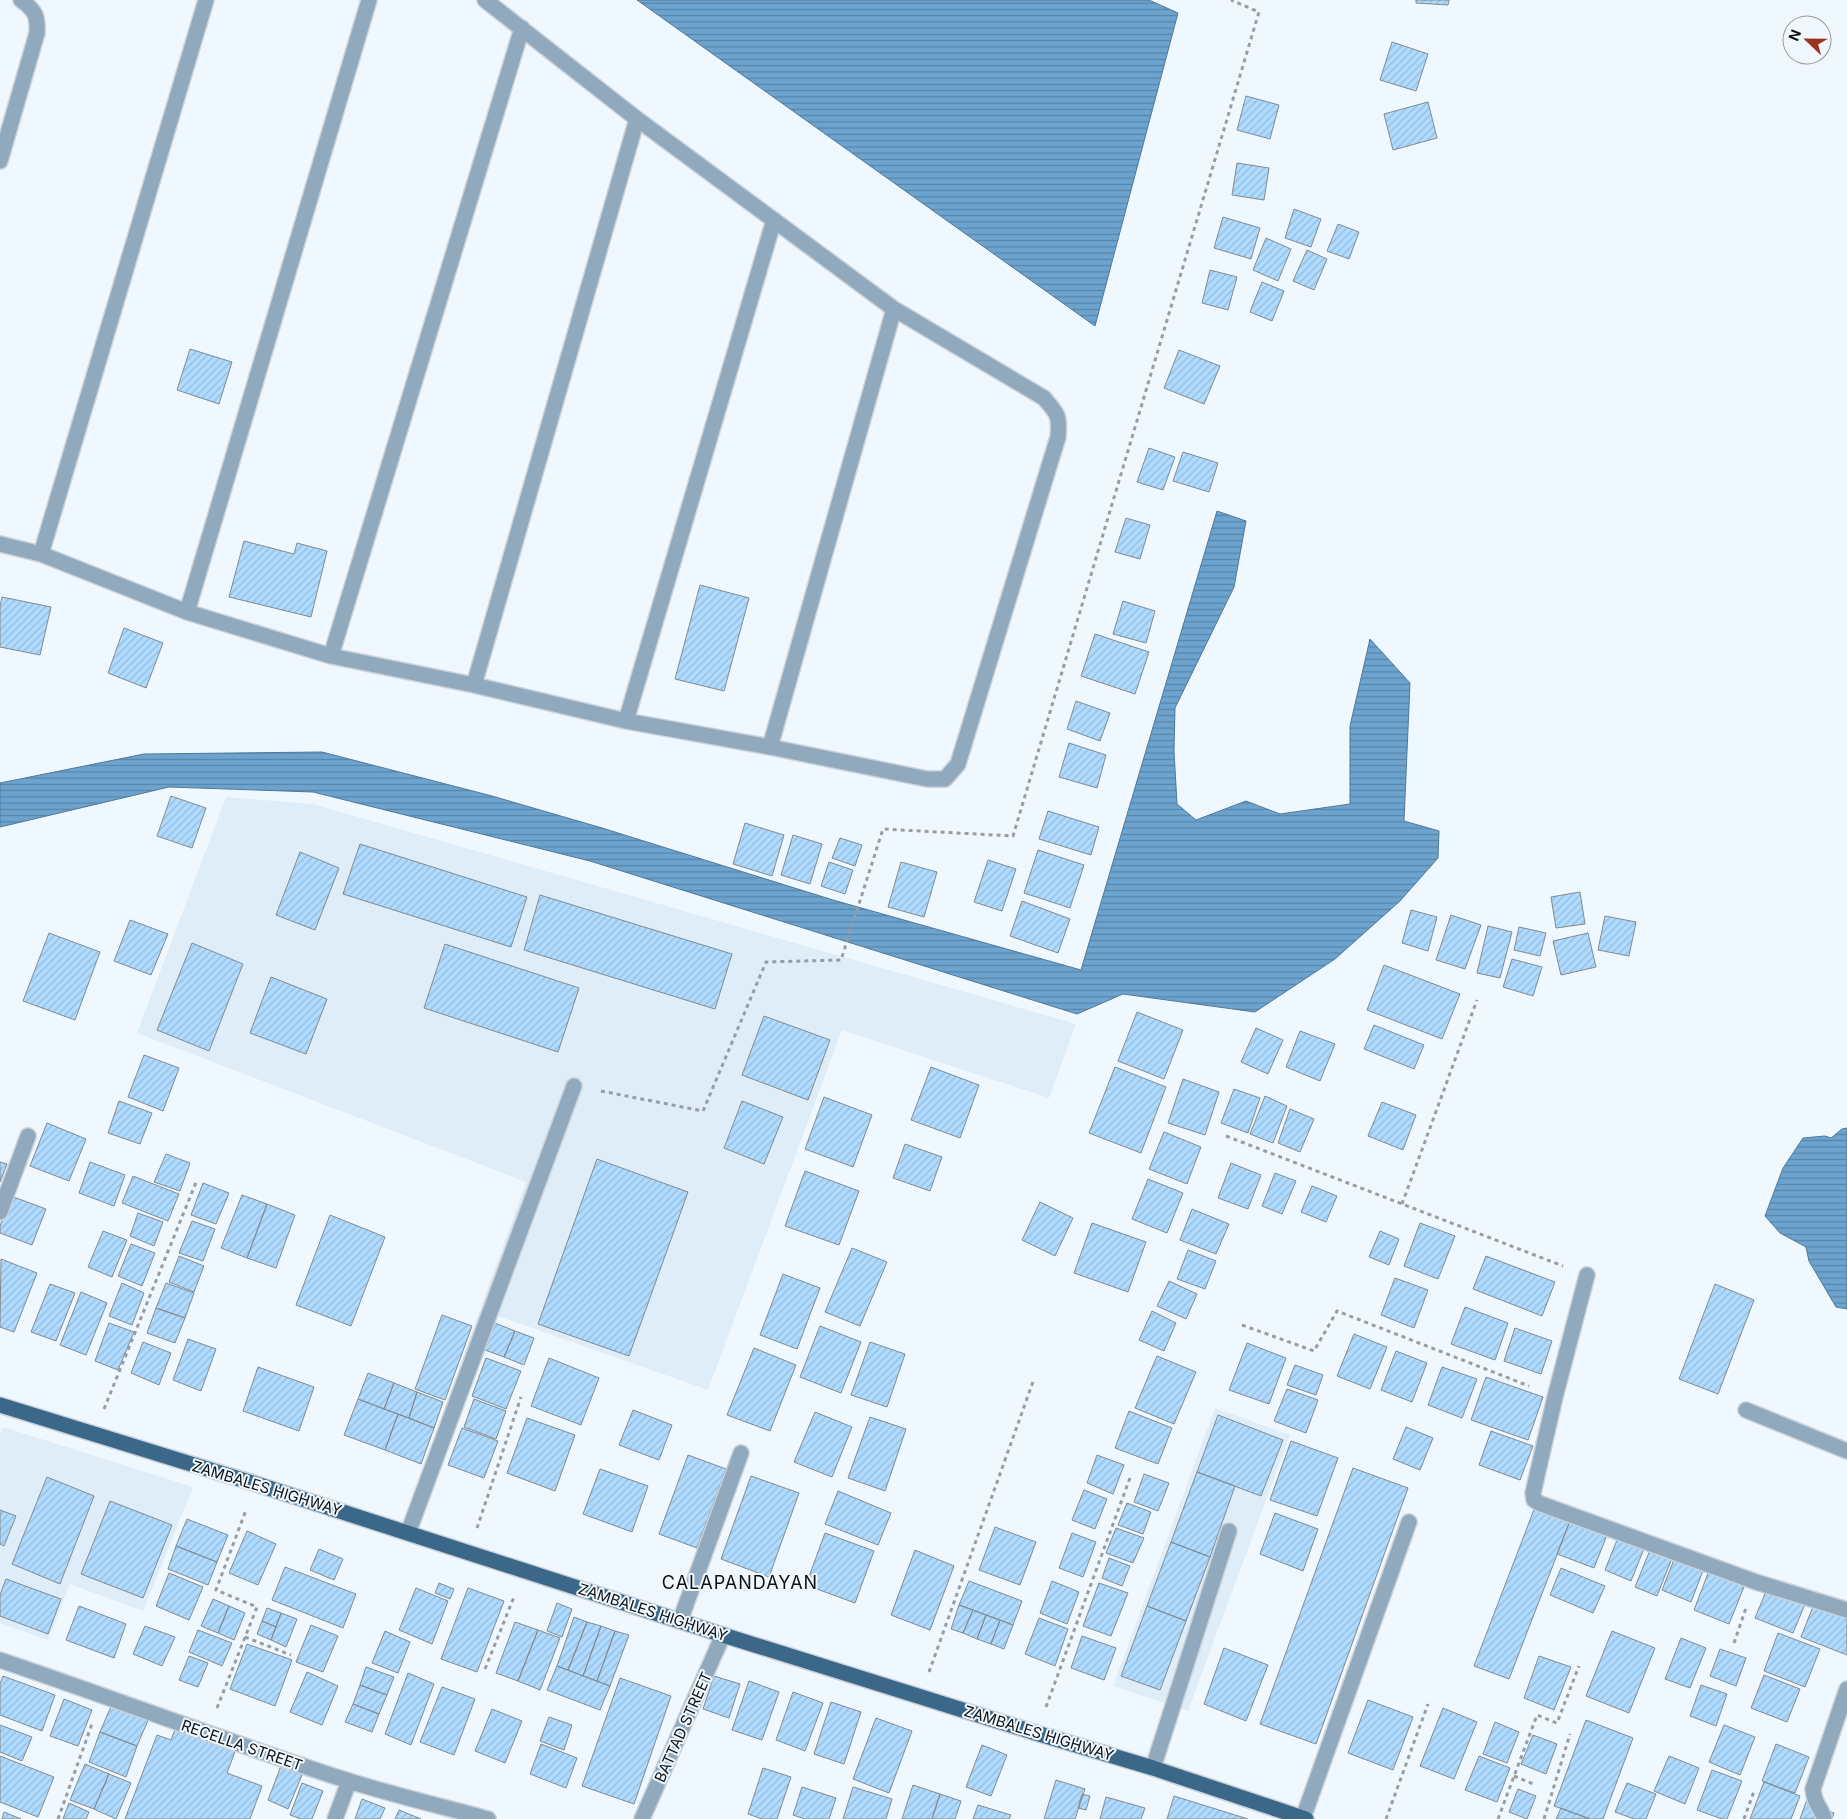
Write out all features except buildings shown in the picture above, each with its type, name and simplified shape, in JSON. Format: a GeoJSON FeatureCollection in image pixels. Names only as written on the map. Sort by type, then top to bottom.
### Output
{"type":"FeatureCollection","features":[{"type":"Feature","properties":{"kind":"main road","name":"ZAMBALES HIGHWAY"},"geometry":{"type":"LineString","coordinates":[[0,1405],[256,1484],[723,1635],[1154,1768],[1304,1819]]}},
{"type":"Feature","properties":{"kind":"street"},"geometry":{"type":"LineString","coordinates":[[0,161],[38,20],[31,7],[21,0]]}},
{"type":"Feature","properties":{"kind":"street"},"geometry":{"type":"LineString","coordinates":[[41,554],[206,0]]}},
{"type":"Feature","properties":{"kind":"street"},"geometry":{"type":"LineString","coordinates":[[187,612],[370,0]]}},
{"type":"Feature","properties":{"kind":"street"},"geometry":{"type":"LineString","coordinates":[[0,544],[41,554],[187,612],[331,656],[474,685],[626,721],[770,747],[927,779],[945,779],[958,764],[1058,437],[1059,420],[1057,412],[1044,398],[894,309],[638,119],[485,0]]}},
{"type":"Feature","properties":{"kind":"street"},"geometry":{"type":"LineString","coordinates":[[331,656],[522,28]]}},
{"type":"Feature","properties":{"kind":"street"},"geometry":{"type":"LineString","coordinates":[[474,685],[638,119]]}},
{"type":"Feature","properties":{"kind":"street"},"geometry":{"type":"LineString","coordinates":[[626,721],[774,220]]}},
{"type":"Feature","properties":{"kind":"street"},"geometry":{"type":"LineString","coordinates":[[770,747],[894,309]]}},
{"type":"Feature","properties":{"kind":"street"},"geometry":{"type":"LineString","coordinates":[[408,1533],[574,1086]]}},
{"type":"Feature","properties":{"kind":"street"},"geometry":{"type":"LineString","coordinates":[[0,1212],[28,1136]]}},
{"type":"Feature","properties":{"kind":"street"},"geometry":{"type":"LineString","coordinates":[[1586,1275],[1555,1397],[1533,1493],[1534,1500],[1756,1582],[1847,1610]]}},
{"type":"Feature","properties":{"kind":"street"},"geometry":{"type":"LineString","coordinates":[[1746,1410],[1847,1451]]}},
{"type":"Feature","properties":{"kind":"street"},"geometry":{"type":"LineString","coordinates":[[680,1621],[741,1453]]}},
{"type":"Feature","properties":{"kind":"street"},"geometry":{"type":"LineString","coordinates":[[1304,1819],[1409,1522]]}},
{"type":"Feature","properties":{"kind":"street"},"geometry":{"type":"LineString","coordinates":[[1154,1768],[1229,1531]]}},
{"type":"Feature","properties":{"kind":"street","name":"BATTAD STREET"},"geometry":{"type":"LineString","coordinates":[[642,1819],[723,1635]]}},
{"type":"Feature","properties":{"kind":"street","name":"RECELLA STREET"},"geometry":{"type":"LineString","coordinates":[[0,1660],[102,1694],[206,1734],[349,1781],[488,1819]]}},
{"type":"Feature","properties":{"kind":"street"},"geometry":{"type":"LineString","coordinates":[[1824,1819],[1814,1799],[1813,1789],[1847,1689]]}},
{"type":"Feature","properties":{"kind":"street"},"geometry":{"type":"LineString","coordinates":[[335,1819],[349,1781]]}},
{"type":"Feature","properties":{"kind":"path"},"geometry":{"type":"LineString","coordinates":[[574,1086],[703,1111],[766,962],[840,960],[882,829],[1013,836],[1259,12],[1231,0]]}},
{"type":"Feature","properties":{"kind":"path"},"geometry":{"type":"LineString","coordinates":[[1402,1204],[1476,1000]]}},
{"type":"Feature","properties":{"kind":"path"},"geometry":{"type":"LineString","coordinates":[[1226,1136],[1586,1275]]}},
{"type":"Feature","properties":{"kind":"path"},"geometry":{"type":"LineString","coordinates":[[94,1435],[197,1180]]}},
{"type":"Feature","properties":{"kind":"path"},"geometry":{"type":"LineString","coordinates":[[1242,1325],[1314,1351],[1337,1311],[1555,1397]]}},
{"type":"Feature","properties":{"kind":"path"},"geometry":{"type":"LineString","coordinates":[[920,1696],[1034,1379]]}},
{"type":"Feature","properties":{"kind":"path"},"geometry":{"type":"LineString","coordinates":[[468,1552],[521,1397]]}},
{"type":"Feature","properties":{"kind":"path"},"geometry":{"type":"LineString","coordinates":[[1036,1733],[1131,1475]]}},
{"type":"Feature","properties":{"kind":"path"},"geometry":{"type":"LineString","coordinates":[[206,1734],[257,1607],[216,1590],[256,1484]]}},
{"type":"Feature","properties":{"kind":"path"},"geometry":{"type":"LineString","coordinates":[[485,1669],[525,1571]]}},
{"type":"Feature","properties":{"kind":"path"},"geometry":{"type":"LineString","coordinates":[[1734,1643],[1756,1582]]}},
{"type":"Feature","properties":{"kind":"path"},"geometry":{"type":"LineString","coordinates":[[245,1638],[291,1655]]}},
{"type":"Feature","properties":{"kind":"path"},"geometry":{"type":"LineString","coordinates":[[1498,1819],[1537,1715],[1557,1723],[1579,1666]]}},
{"type":"Feature","properties":{"kind":"path"},"geometry":{"type":"LineString","coordinates":[[58,1819],[102,1694]]}},
{"type":"Feature","properties":{"kind":"path"},"geometry":{"type":"LineString","coordinates":[[1386,1819],[1428,1704]]}},
{"type":"Feature","properties":{"kind":"path"},"geometry":{"type":"LineString","coordinates":[[1544,1819],[1570,1734]]}},
{"type":"Feature","properties":{"kind":"path"},"geometry":{"type":"LineString","coordinates":[[1514,1776],[1536,1785]]}},
{"type":"Feature","properties":{"kind":"path"},"geometry":{"type":"LineString","coordinates":[[1744,1819],[1754,1790]]}},
{"type":"Feature","properties":{"kind":"shaded area"},"geometry":{"type":"Polygon","coordinates":[[[226,797],[313,804],[1076,1024],[1049,1098],[842,1030],[708,1390],[495,1315],[433,1481],[420,1477],[526,1182],[137,1033],[226,797]]]}},
{"type":"Feature","properties":{"kind":"shaded area"},"geometry":{"type":"Polygon","coordinates":[[[1215,1408],[1290,1435],[1188,1711],[1113,1686],[1215,1408]]]}},
{"type":"Feature","properties":{"kind":"shaded area"},"geometry":{"type":"Polygon","coordinates":[[[3,1427],[193,1487],[143,1611],[70,1584],[48,1640],[0,1623],[0,1434],[3,1427]]]}},
{"type":"Feature","properties":{"kind":"water"},"geometry":{"type":"Polygon","coordinates":[[[637,0],[1149,0],[1178,13],[1095,326],[637,0]]]}},
{"type":"Feature","properties":{"kind":"water"},"geometry":{"type":"Polygon","coordinates":[[[1217,511],[1246,521],[1234,587],[1175,708],[1174,751],[1177,804],[1196,820],[1246,801],[1280,814],[1350,804],[1350,726],[1370,639],[1410,683],[1404,821],[1439,831],[1438,858],[1400,901],[1335,959],[1255,1012],[1123,994],[1077,1014],[590,861],[313,792],[169,787],[0,827],[0,783],[144,754],[322,752],[492,796],[833,900],[1081,970],[1217,511]]]}},
{"type":"Feature","properties":{"kind":"water"},"geometry":{"type":"Polygon","coordinates":[[[1847,1128],[1847,1309],[1836,1307],[1809,1261],[1806,1247],[1780,1233],[1765,1216],[1783,1168],[1803,1138],[1825,1136],[1831,1138],[1842,1129],[1847,1128]]]}},
{"type":"Feature","properties":{"kind":"district","name":"CALAPANDAYAN"},"geometry":{"type":"Point","coordinates":[740,1582]}}]}
